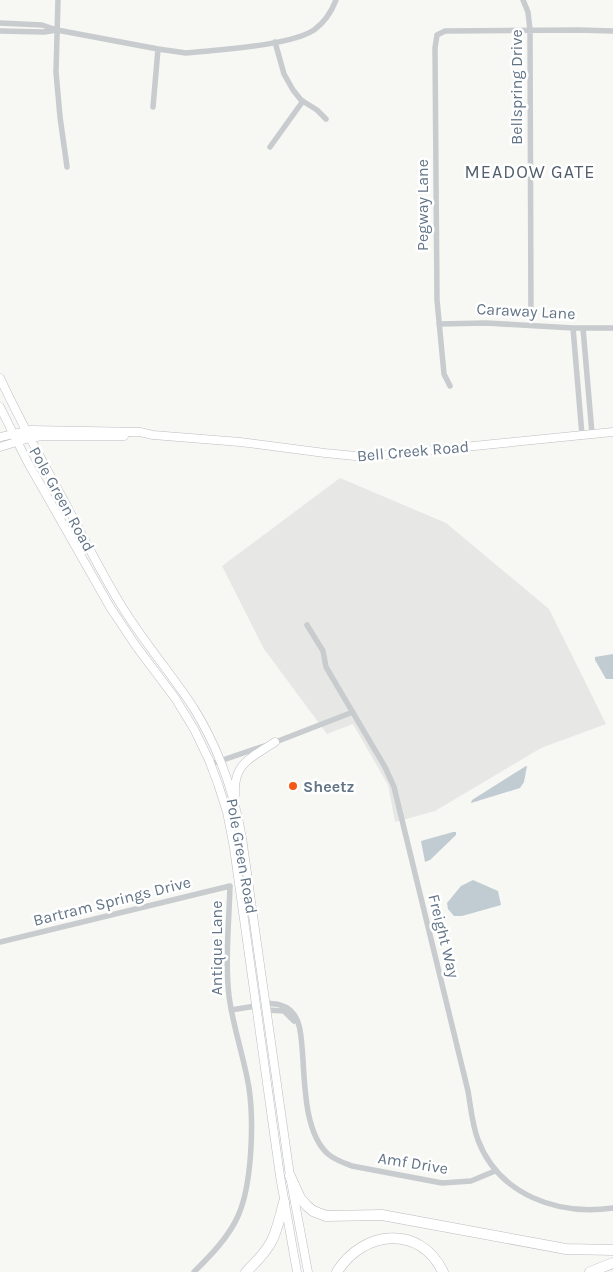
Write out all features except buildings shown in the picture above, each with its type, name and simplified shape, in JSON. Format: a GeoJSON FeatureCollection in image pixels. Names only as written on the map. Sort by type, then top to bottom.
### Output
{"type":"FeatureCollection","features":[{"type":"Feature","properties":{"kind":"highway"},"geometry":{"type":"LineString","coordinates":[[290,1176],[300,1198],[307,1206],[313,1211],[326,1216],[382,1215],[566,1249],[613,1250]]}},
{"type":"Feature","properties":{"kind":"highway"},"geometry":{"type":"LineString","coordinates":[[246,1272],[265,1253],[274,1239],[284,1202]]}},
{"type":"Feature","properties":{"kind":"highway"},"geometry":{"type":"LineString","coordinates":[[337,1272],[355,1250],[370,1242],[386,1238],[403,1240],[419,1246],[432,1256],[443,1272]]}},
{"type":"Feature","properties":{"kind":"highway"},"geometry":{"type":"LineString","coordinates":[[590,1272],[613,1263]]}},
{"type":"Feature","properties":{"kind":"main road","name":"Pole Green Road"},"geometry":{"type":"LineString","coordinates":[[0,378],[29,438],[120,603],[194,709],[220,761],[236,810],[243,846],[290,1176],[308,1272]]}},
{"type":"Feature","properties":{"kind":"main road","name":"Pole Green Road"},"geometry":{"type":"LineString","coordinates":[[0,407],[12,433],[110,607],[185,713],[211,764],[223,797],[231,829],[284,1202],[297,1272]]}},
{"type":"Feature","properties":{"kind":"main road","name":"Bell Creek Road"},"geometry":{"type":"LineString","coordinates":[[0,437],[25,430],[105,430],[240,442],[325,454],[365,457],[613,432]]}},
{"type":"Feature","properties":{"kind":"main road","name":"Bell Creek Road"},"geometry":{"type":"LineString","coordinates":[[0,447],[29,438],[51,435],[140,437],[154,435]]}},
{"type":"Feature","properties":{"kind":"main road"},"geometry":{"type":"LineString","coordinates":[[236,810],[235,784],[239,770],[248,759],[275,742]]}},
{"type":"Feature","properties":{"kind":"main road"},"geometry":{"type":"LineString","coordinates":[[259,958],[257,973],[260,1000],[256,1006],[266,1010]]}},
{"type":"Feature","properties":{"kind":"street"},"geometry":{"type":"LineString","coordinates":[[58,0],[58,89],[67,167]]}},
{"type":"Feature","properties":{"kind":"street"},"geometry":{"type":"LineString","coordinates":[[0,24],[42,25],[57,30],[186,53],[275,42],[307,34],[325,20],[336,0]]}},
{"type":"Feature","properties":{"kind":"street","name":"Bellspring Drive"},"geometry":{"type":"LineString","coordinates":[[523,0],[528,12],[530,30],[531,326]]}},
{"type":"Feature","properties":{"kind":"street"},"geometry":{"type":"LineString","coordinates":[[0,31],[44,32],[57,30]]}},
{"type":"Feature","properties":{"kind":"street"},"geometry":{"type":"LineString","coordinates":[[530,30],[613,31]]}},
{"type":"Feature","properties":{"kind":"street","name":"Pegway Lane"},"geometry":{"type":"LineString","coordinates":[[450,386],[444,374],[438,324],[435,39],[439,33],[449,31],[530,30]]}},
{"type":"Feature","properties":{"kind":"street"},"geometry":{"type":"LineString","coordinates":[[275,42],[284,74],[293,90],[303,102],[317,110],[326,119]]}},
{"type":"Feature","properties":{"kind":"street"},"geometry":{"type":"LineString","coordinates":[[153,107],[158,49]]}},
{"type":"Feature","properties":{"kind":"street"},"geometry":{"type":"LineString","coordinates":[[270,147],[303,102]]}},
{"type":"Feature","properties":{"kind":"street","name":"Caraway Lane"},"geometry":{"type":"LineString","coordinates":[[438,324],[486,323],[573,328],[613,328]]}},
{"type":"Feature","properties":{"kind":"street"},"geometry":{"type":"LineString","coordinates":[[573,328],[582,435]]}},
{"type":"Feature","properties":{"kind":"street"},"geometry":{"type":"LineString","coordinates":[[583,328],[592,434]]}},
{"type":"Feature","properties":{"kind":"street","name":"Freight Way"},"geometry":{"type":"LineString","coordinates":[[307,625],[323,651],[326,667],[385,767],[394,788],[470,1101],[475,1132],[480,1147],[495,1170]]}},
{"type":"Feature","properties":{"kind":"street"},"geometry":{"type":"LineString","coordinates":[[211,764],[275,742],[352,712]]}},
{"type":"Feature","properties":{"kind":"street","name":"Antique Lane"},"geometry":{"type":"LineString","coordinates":[[194,1272],[220,1245],[234,1224],[243,1203],[251,1139],[251,1100],[231,1010],[228,981],[230,886]]}},
{"type":"Feature","properties":{"kind":"street","name":"Bartram Springs Drive"},"geometry":{"type":"LineString","coordinates":[[0,942],[230,886]]}},
{"type":"Feature","properties":{"kind":"street","name":"Antique Lane"},"geometry":{"type":"LineString","coordinates":[[231,1010],[256,1006]]}},
{"type":"Feature","properties":{"kind":"street","name":"Amf Drive"},"geometry":{"type":"LineString","coordinates":[[266,1010],[284,1011],[294,1020],[298,1035],[311,1125],[318,1142],[328,1154],[342,1162],[366,1170],[442,1183],[471,1181],[495,1170]]}},
{"type":"Feature","properties":{"kind":"street"},"geometry":{"type":"LineString","coordinates":[[495,1170],[522,1193],[543,1202],[578,1209],[613,1208]]}},
{"type":"Feature","properties":{"kind":"shaded area"},"geometry":{"type":"Polygon","coordinates":[[[340,478],[446,523],[549,609],[606,724],[541,748],[435,811],[395,822],[388,785],[353,724],[327,734],[264,649],[222,566],[340,478]]]}},
{"type":"Feature","properties":{"kind":"shaded area"},"geometry":{"type":"Polygon","coordinates":[[[613,654],[613,679],[606,679],[595,657],[613,654]]]}},
{"type":"Feature","properties":{"kind":"shaded area"},"geometry":{"type":"Polygon","coordinates":[[[526,766],[524,782],[520,788],[471,803],[472,800],[526,766]]]}},
{"type":"Feature","properties":{"kind":"shaded area"},"geometry":{"type":"Polygon","coordinates":[[[456,832],[456,835],[430,860],[425,862],[421,841],[456,832]]]}},
{"type":"Feature","properties":{"kind":"shaded area"},"geometry":{"type":"Polygon","coordinates":[[[473,880],[498,891],[501,905],[462,916],[454,916],[448,909],[447,903],[461,886],[473,880]]]}},
{"type":"Feature","properties":{"kind":"place","name":"Sheetz"},"geometry":{"type":"Point","coordinates":[293,786]}},
{"type":"Feature","properties":{"kind":"district","name":"MEADOW GATE"},"geometry":{"type":"Point","coordinates":[530,172]}}]}
